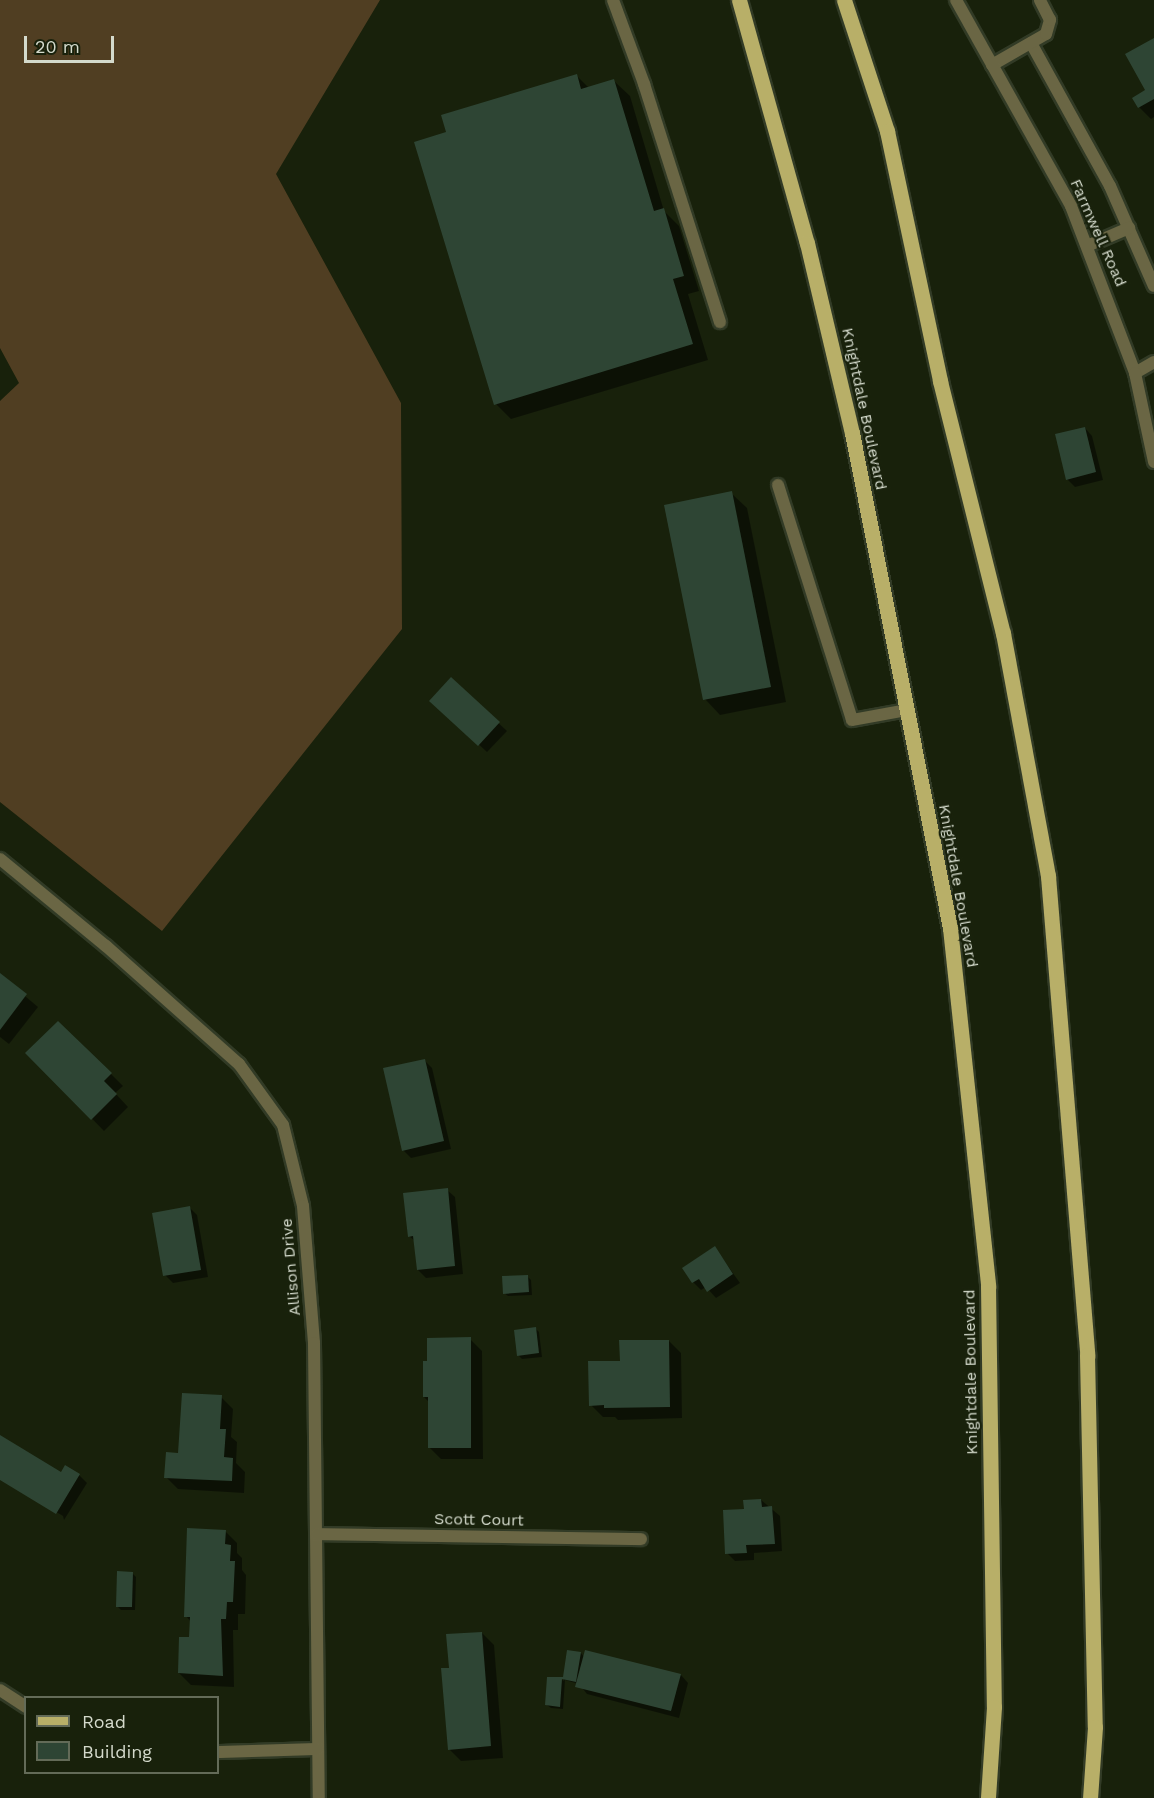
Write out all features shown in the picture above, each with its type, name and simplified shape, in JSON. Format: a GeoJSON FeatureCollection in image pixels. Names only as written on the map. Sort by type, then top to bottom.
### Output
{"type":"FeatureCollection","features":[{"type":"Feature","properties":{"kind":"main road","name":"Knightdale Boulevard"},"geometry":{"type":"LineString","coordinates":[[739,0],[810,254],[852,433],[950,928],[988,1286],[994,1707],[988,1798]]}},
{"type":"Feature","properties":{"kind":"main road"},"geometry":{"type":"LineString","coordinates":[[844,0],[887,131],[940,381],[1004,633],[1048,876],[1087,1355],[1095,1727],[1090,1798]]}},
{"type":"Feature","properties":{"kind":"street"},"geometry":{"type":"LineString","coordinates":[[614,0],[644,84],[720,322]]}},
{"type":"Feature","properties":{"kind":"street","name":"Farmwell Road"},"geometry":{"type":"LineString","coordinates":[[956,0],[1071,206],[1136,373],[1154,462]]}},
{"type":"Feature","properties":{"kind":"street"},"geometry":{"type":"LineString","coordinates":[[992,65],[1046,34],[1050,20],[1041,0]]}},
{"type":"Feature","properties":{"kind":"street"},"geometry":{"type":"LineString","coordinates":[[1032,43],[1110,186],[1154,286]]}},
{"type":"Feature","properties":{"kind":"street"},"geometry":{"type":"LineString","coordinates":[[1087,246],[1129,228]]}},
{"type":"Feature","properties":{"kind":"street"},"geometry":{"type":"LineString","coordinates":[[1136,373],[1154,362]]}},
{"type":"Feature","properties":{"kind":"street"},"geometry":{"type":"LineString","coordinates":[[778,485],[852,720],[907,710]]}},
{"type":"Feature","properties":{"kind":"street","name":"Allison Drive"},"geometry":{"type":"LineString","coordinates":[[0,859],[106,946],[239,1064],[283,1125],[303,1206],[312,1319],[317,1534],[319,1798]]}},
{"type":"Feature","properties":{"kind":"street","name":"Scott Court"},"geometry":{"type":"LineString","coordinates":[[317,1534],[641,1539]]}},
{"type":"Feature","properties":{"kind":"street"},"geometry":{"type":"LineString","coordinates":[[0,1690],[24,1706]]}},
{"type":"Feature","properties":{"kind":"street"},"geometry":{"type":"LineString","coordinates":[[219,1752],[318,1749]]}},
{"type":"Feature","properties":{"kind":"shaded area"},"geometry":{"type":"Polygon","coordinates":[[[0,0],[380,0],[276,174],[401,403],[402,629],[162,931],[0,802],[0,401],[19,383],[0,348],[0,0]]]}},
{"type":"Feature","properties":{"kind":"building"},"geometry":{"type":"Polygon","coordinates":[[[1154,38],[1154,99],[1138,108],[1132,98],[1145,90],[1125,54],[1154,38]]]}},
{"type":"Feature","properties":{"kind":"building"},"geometry":{"type":"Polygon","coordinates":[[[577,74],[581,89],[614,79],[654,211],[664,208],[684,276],[673,279],[693,344],[494,405],[414,142],[446,132],[441,115],[577,74]]]}},
{"type":"Feature","properties":{"kind":"building"},"geometry":{"type":"Polygon","coordinates":[[[1085,427],[1096,472],[1066,480],[1055,434],[1085,427]]]}},
{"type":"Feature","properties":{"kind":"building"},"geometry":{"type":"Polygon","coordinates":[[[732,491],[771,687],[703,700],[664,505],[732,491]]]}},
{"type":"Feature","properties":{"kind":"building"},"geometry":{"type":"Polygon","coordinates":[[[451,677],[500,722],[478,746],[429,701],[451,677]]]}},
{"type":"Feature","properties":{"kind":"building"},"geometry":{"type":"Polygon","coordinates":[[[0,973],[27,994],[0,1030],[0,973]]]}},
{"type":"Feature","properties":{"kind":"building"},"geometry":{"type":"Polygon","coordinates":[[[58,1021],[112,1073],[104,1081],[117,1094],[91,1120],[25,1053],[58,1021]]]}},
{"type":"Feature","properties":{"kind":"building"},"geometry":{"type":"Polygon","coordinates":[[[425,1059],[444,1141],[402,1151],[383,1068],[425,1059]]]}},
{"type":"Feature","properties":{"kind":"building"},"geometry":{"type":"Polygon","coordinates":[[[448,1188],[455,1266],[417,1270],[413,1236],[408,1237],[403,1193],[448,1188]]]}},
{"type":"Feature","properties":{"kind":"building"},"geometry":{"type":"Polygon","coordinates":[[[190,1206],[201,1270],[163,1276],[152,1213],[190,1206]]]}},
{"type":"Feature","properties":{"kind":"building"},"geometry":{"type":"Polygon","coordinates":[[[715,1246],[733,1274],[707,1292],[699,1279],[692,1283],[682,1268],[715,1246]]]}},
{"type":"Feature","properties":{"kind":"building"},"geometry":{"type":"Polygon","coordinates":[[[528,1275],[529,1292],[503,1294],[502,1276],[528,1275]]]}},
{"type":"Feature","properties":{"kind":"building"},"geometry":{"type":"Polygon","coordinates":[[[536,1327],[539,1353],[517,1356],[514,1330],[536,1327]]]}},
{"type":"Feature","properties":{"kind":"building"},"geometry":{"type":"Polygon","coordinates":[[[471,1337],[471,1448],[428,1448],[428,1397],[423,1397],[423,1361],[427,1361],[427,1338],[471,1337]]]}},
{"type":"Feature","properties":{"kind":"building"},"geometry":{"type":"Polygon","coordinates":[[[619,1340],[669,1340],[670,1407],[604,1408],[604,1405],[589,1406],[588,1361],[620,1361],[619,1340]]]}},
{"type":"Feature","properties":{"kind":"building"},"geometry":{"type":"Polygon","coordinates":[[[182,1393],[222,1395],[220,1429],[226,1429],[224,1457],[233,1458],[232,1481],[164,1478],[166,1452],[178,1453],[182,1393]]]}},
{"type":"Feature","properties":{"kind":"building"},"geometry":{"type":"Polygon","coordinates":[[[0,1435],[61,1472],[65,1465],[80,1474],[56,1514],[0,1480],[0,1435]]]}},
{"type":"Feature","properties":{"kind":"building"},"geometry":{"type":"Polygon","coordinates":[[[761,1499],[762,1507],[772,1506],[775,1544],[746,1545],[747,1553],[725,1554],[723,1510],[744,1509],[743,1500],[761,1499]]]}},
{"type":"Feature","properties":{"kind":"building"},"geometry":{"type":"Polygon","coordinates":[[[187,1528],[226,1530],[225,1544],[231,1545],[230,1561],[235,1561],[233,1602],[227,1602],[226,1619],[221,1619],[223,1676],[178,1673],[179,1637],[189,1637],[190,1617],[184,1617],[187,1528]]]}},
{"type":"Feature","properties":{"kind":"building"},"geometry":{"type":"Polygon","coordinates":[[[117,1571],[133,1572],[132,1607],[116,1607],[117,1571]]]}},
{"type":"Feature","properties":{"kind":"building"},"geometry":{"type":"Polygon","coordinates":[[[482,1632],[491,1746],[448,1750],[441,1668],[449,1668],[446,1634],[482,1632]]]}},
{"type":"Feature","properties":{"kind":"building"},"geometry":{"type":"Polygon","coordinates":[[[567,1650],[581,1652],[576,1682],[562,1679],[560,1707],[545,1705],[547,1677],[563,1677],[567,1650]]]}},
{"type":"Feature","properties":{"kind":"building"},"geometry":{"type":"Polygon","coordinates":[[[585,1650],[681,1674],[671,1711],[575,1687],[585,1650]]]}}]}
